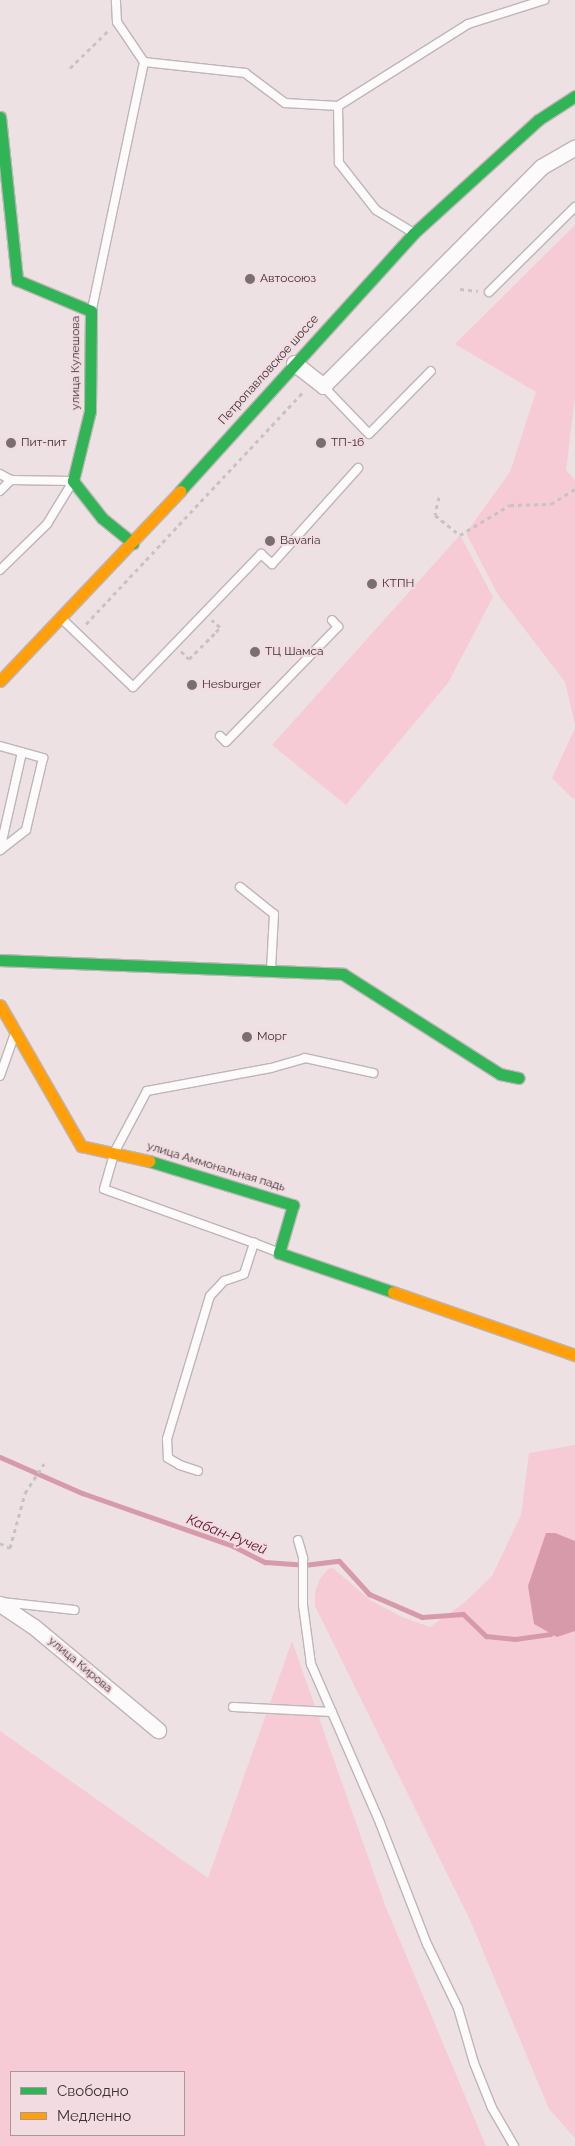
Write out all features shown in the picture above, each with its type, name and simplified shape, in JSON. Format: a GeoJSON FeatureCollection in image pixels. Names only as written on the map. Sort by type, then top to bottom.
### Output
{"type":"FeatureCollection","features":[{"type":"Feature","properties":{"kind":"street","name":"Петропавловское шоссе"},"geometry":{"type":"LineString","coordinates":[[0,681],[133,542],[414,233],[538,120],[575,96]]}},
{"type":"Feature","properties":{"kind":"street","name":"улица Кулешова"},"geometry":{"type":"LineString","coordinates":[[0,117],[17,280],[91,311],[90,411],[74,481]]}},
{"type":"Feature","properties":{"kind":"street"},"geometry":{"type":"LineString","coordinates":[[294,363],[319,383],[541,167],[575,147]]}},
{"type":"Feature","properties":{"kind":"street"},"geometry":{"type":"LineString","coordinates":[[74,481],[102,518],[133,542]]}},
{"type":"Feature","properties":{"kind":"street"},"geometry":{"type":"LineString","coordinates":[[0,960],[343,974],[500,1074],[519,1078]]}},
{"type":"Feature","properties":{"kind":"street","name":"улица Аммональная падь"},"geometry":{"type":"LineString","coordinates":[[0,1005],[81,1146],[142,1159],[293,1205],[279,1253]]}},
{"type":"Feature","properties":{"kind":"street"},"geometry":{"type":"LineString","coordinates":[[279,1253],[575,1355]]}},
{"type":"Feature","properties":{"kind":"street","name":"улица Кирова"},"geometry":{"type":"LineString","coordinates":[[0,1603],[33,1626],[158,1730]]}},
{"type":"Feature","properties":{"kind":"lane"},"geometry":{"type":"LineString","coordinates":[[91,311],[144,62],[117,22],[116,0]]}},
{"type":"Feature","properties":{"kind":"lane"},"geometry":{"type":"LineString","coordinates":[[144,62],[245,73],[285,103],[338,106],[468,24],[544,0]]}},
{"type":"Feature","properties":{"kind":"lane"},"geometry":{"type":"LineString","coordinates":[[338,106],[339,163],[376,210],[414,233]]}},
{"type":"Feature","properties":{"kind":"lane"},"geometry":{"type":"LineString","coordinates":[[489,292],[575,207]]}},
{"type":"Feature","properties":{"kind":"lane"},"geometry":{"type":"LineString","coordinates":[[319,383],[369,434],[431,371]]}},
{"type":"Feature","properties":{"kind":"lane"},"geometry":{"type":"LineString","coordinates":[[61,618],[133,687],[261,554],[272,564],[358,468]]}},
{"type":"Feature","properties":{"kind":"lane"},"geometry":{"type":"LineString","coordinates":[[0,474],[11,480],[74,481]]}},
{"type":"Feature","properties":{"kind":"lane"},"geometry":{"type":"LineString","coordinates":[[0,491],[11,480]]}},
{"type":"Feature","properties":{"kind":"lane"},"geometry":{"type":"LineString","coordinates":[[0,570],[47,524],[74,481]]}},
{"type":"Feature","properties":{"kind":"lane"},"geometry":{"type":"LineString","coordinates":[[220,736],[226,742],[338,627],[332,620]]}},
{"type":"Feature","properties":{"kind":"lane"},"geometry":{"type":"LineString","coordinates":[[0,746],[43,758],[26,830],[0,850]]}},
{"type":"Feature","properties":{"kind":"lane"},"geometry":{"type":"LineString","coordinates":[[0,850],[22,752]]}},
{"type":"Feature","properties":{"kind":"lane"},"geometry":{"type":"LineString","coordinates":[[240,887],[274,914],[271,970]]}},
{"type":"Feature","properties":{"kind":"lane"},"geometry":{"type":"LineString","coordinates":[[0,1076],[15,1032]]}},
{"type":"Feature","properties":{"kind":"lane"},"geometry":{"type":"LineString","coordinates":[[279,1253],[104,1188],[114,1153],[147,1091],[271,1068],[305,1058],[373,1073]]}},
{"type":"Feature","properties":{"kind":"lane"},"geometry":{"type":"LineString","coordinates":[[198,1472],[180,1466],[168,1458],[167,1439],[210,1296],[224,1281],[244,1274],[254,1243]]}},
{"type":"Feature","properties":{"kind":"lane"},"geometry":{"type":"LineString","coordinates":[[298,1540],[303,1558],[303,1604],[311,1664],[380,1823],[427,1944],[458,2008],[474,2063],[492,2108],[514,2146]]}},
{"type":"Feature","properties":{"kind":"lane"},"geometry":{"type":"LineString","coordinates":[[0,1603],[74,1610]]}},
{"type":"Feature","properties":{"kind":"lane"},"geometry":{"type":"LineString","coordinates":[[233,1707],[332,1712]]}},
{"type":"Feature","properties":{"kind":"path"},"geometry":{"type":"LineString","coordinates":[[70,68],[117,22]]}},
{"type":"Feature","properties":{"kind":"path"},"geometry":{"type":"LineString","coordinates":[[460,290],[489,292]]}},
{"type":"Feature","properties":{"kind":"path"},"geometry":{"type":"LineString","coordinates":[[86,624],[319,383]]}},
{"type":"Feature","properties":{"kind":"path"},"geometry":{"type":"LineString","coordinates":[[439,497],[435,515],[460,535],[510,505],[551,504],[575,489]]}},
{"type":"Feature","properties":{"kind":"path"},"geometry":{"type":"LineString","coordinates":[[180,649],[189,659],[220,627],[204,612]]}},
{"type":"Feature","properties":{"kind":"path"},"geometry":{"type":"LineString","coordinates":[[0,1543],[10,1548],[25,1492],[44,1464]]}},
{"type":"Feature","properties":{"kind":"shaded area"},"geometry":{"type":"Polygon","coordinates":[[[575,225],[575,397],[566,470],[575,480],[575,725],[565,682],[497,593],[466,533],[510,472],[536,392],[455,344],[575,225]]]}},
{"type":"Feature","properties":{"kind":"shaded area"},"geometry":{"type":"Polygon","coordinates":[[[460,535],[493,597],[448,683],[346,805],[272,745],[460,535]]]}},
{"type":"Feature","properties":{"kind":"shaded area"},"geometry":{"type":"Polygon","coordinates":[[[575,728],[575,797],[573,799],[552,778],[575,728]]]}},
{"type":"Feature","properties":{"kind":"shaded area"},"geometry":{"type":"Polygon","coordinates":[[[575,1445],[575,2138],[549,2109],[470,1920],[315,1606],[315,1592],[320,1579],[328,1569],[333,1568],[370,1600],[402,1617],[430,1627],[464,1603],[492,1576],[521,1515],[529,1453],[575,1445]]]}},
{"type":"Feature","properties":{"kind":"shaded area"},"geometry":{"type":"Polygon","coordinates":[[[546,1533],[555,1533],[575,1541],[575,1631],[557,1637],[534,1624],[528,1586],[546,1533]]]}},
{"type":"Feature","properties":{"kind":"shaded area"},"geometry":{"type":"Polygon","coordinates":[[[292,1641],[385,1905],[486,2146],[0,2146],[0,1731],[208,1878],[292,1641]]]}},
{"type":"Feature","properties":{"kind":"waterway","name":"Кабан-Ручей"},"geometry":{"type":"LineString","coordinates":[[0,1457],[82,1493],[233,1546],[265,1562],[304,1565],[339,1561],[369,1594],[422,1617],[463,1614],[486,1636],[515,1639],[550,1634],[555,1631]]}},
{"type":"Feature","properties":{"kind":"traffic: fast"},"geometry":{"type":"LineString","coordinates":[[180,491],[414,233],[538,120],[575,96]]}},
{"type":"Feature","properties":{"kind":"traffic: fast"},"geometry":{"type":"LineString","coordinates":[[0,117],[17,280],[91,311],[90,411],[73,481],[102,518],[133,543]]}},
{"type":"Feature","properties":{"kind":"traffic: fast"},"geometry":{"type":"LineString","coordinates":[[0,960],[343,974],[500,1074],[519,1078]]}},
{"type":"Feature","properties":{"kind":"traffic: fast"},"geometry":{"type":"LineString","coordinates":[[149,1161],[293,1205],[279,1253],[393,1292]]}},
{"type":"Feature","properties":{"kind":"traffic: slow"},"geometry":{"type":"LineString","coordinates":[[0,681],[180,491]]}},
{"type":"Feature","properties":{"kind":"traffic: slow"},"geometry":{"type":"LineString","coordinates":[[0,1005],[81,1146],[149,1161]]}},
{"type":"Feature","properties":{"kind":"traffic: slow"},"geometry":{"type":"LineString","coordinates":[[393,1292],[575,1355]]}},
{"type":"Feature","properties":{"kind":"place","name":"Автосоюз"},"geometry":{"type":"Point","coordinates":[250,279]}},
{"type":"Feature","properties":{"kind":"place","name":"Пит-пит"},"geometry":{"type":"Point","coordinates":[11,443]}},
{"type":"Feature","properties":{"kind":"place","name":"ТП-16"},"geometry":{"type":"Point","coordinates":[321,443]}},
{"type":"Feature","properties":{"kind":"place","name":"Bavaria"},"geometry":{"type":"Point","coordinates":[270,541]}},
{"type":"Feature","properties":{"kind":"place","name":"КТПН"},"geometry":{"type":"Point","coordinates":[372,584]}},
{"type":"Feature","properties":{"kind":"place","name":"ТЦ Шамса"},"geometry":{"type":"Point","coordinates":[255,652]}},
{"type":"Feature","properties":{"kind":"place","name":"Hesburger"},"geometry":{"type":"Point","coordinates":[192,685]}},
{"type":"Feature","properties":{"kind":"place","name":"Морг"},"geometry":{"type":"Point","coordinates":[247,1037]}}]}
